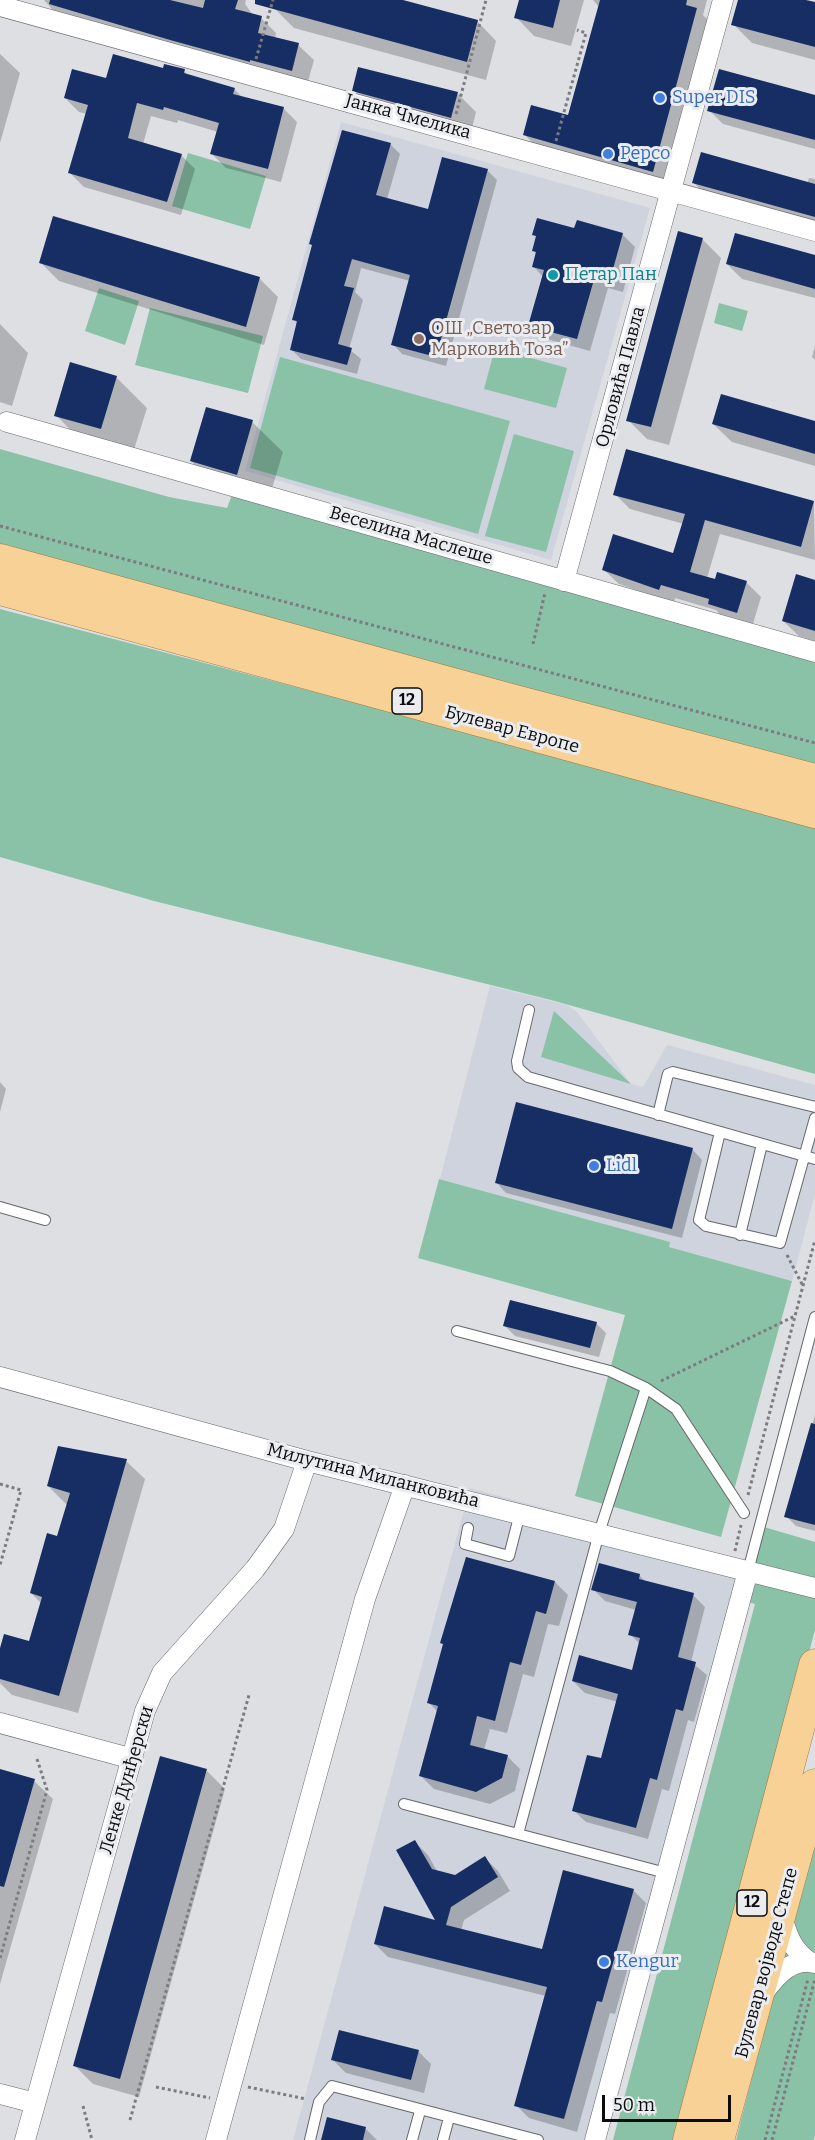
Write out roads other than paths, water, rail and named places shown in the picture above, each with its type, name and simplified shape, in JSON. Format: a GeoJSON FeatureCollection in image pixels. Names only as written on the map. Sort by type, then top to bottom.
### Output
{"type":"FeatureCollection","features":[{"type":"Feature","properties":{"kind":"main road","name":"Булевар Европе"},"geometry":{"type":"LineString","coordinates":[[0,560],[507,699],[815,780]]}},
{"type":"Feature","properties":{"kind":"main road","name":"Булевар Европе"},"geometry":{"type":"LineString","coordinates":[[0,589],[815,812]]}},
{"type":"Feature","properties":{"kind":"main road","name":"Булевар војводе Степе"},"geometry":{"type":"LineString","coordinates":[[689,2140],[815,1665]]}},
{"type":"Feature","properties":{"kind":"main road","name":"Булевар војводе Степе"},"geometry":{"type":"LineString","coordinates":[[718,2140],[815,1785]]}},
{"type":"Feature","properties":{"kind":"street","name":"Орловића Павла"},"geometry":{"type":"LineString","coordinates":[[556,578],[672,191],[723,0]]}},
{"type":"Feature","properties":{"kind":"street","name":"Јанка Чмелика"},"geometry":{"type":"LineString","coordinates":[[0,6],[815,231]]}},
{"type":"Feature","properties":{"kind":"street","name":"Веселина Маслеше"},"geometry":{"type":"LineString","coordinates":[[7,422],[815,652]]}},
{"type":"Feature","properties":{"kind":"street","name":"Милутина Миланковића"},"geometry":{"type":"LineString","coordinates":[[0,1377],[307,1461],[815,1588]]}},
{"type":"Feature","properties":{"kind":"street","name":"Ленке Дунђерски"},"geometry":{"type":"LineString","coordinates":[[25,2140],[146,1711],[162,1673],[255,1569],[284,1529],[307,1461]]}},
{"type":"Feature","properties":{"kind":"street"},"geometry":{"type":"LineString","coordinates":[[216,2140],[365,1599],[405,1485]]}},
{"type":"Feature","properties":{"kind":"street"},"geometry":{"type":"LineString","coordinates":[[595,2140],[666,1873],[739,1569]]}},
{"type":"Feature","properties":{"kind":"street"},"geometry":{"type":"LineString","coordinates":[[0,1723],[133,1759]]}},
{"type":"Feature","properties":{"kind":"street"},"geometry":{"type":"LineString","coordinates":[[781,1913],[788,1938],[798,1954],[813,1966]]}},
{"type":"Feature","properties":{"kind":"street"},"geometry":{"type":"LineString","coordinates":[[757,2000],[784,1969],[813,1966]]}},
{"type":"Feature","properties":{"kind":"street"},"geometry":{"type":"LineString","coordinates":[[0,2094],[35,2103]]}},
{"type":"Feature","properties":{"kind":"lane"},"geometry":{"type":"LineString","coordinates":[[529,1010],[518,1053],[518,1068],[536,1081],[810,1157]]}},
{"type":"Feature","properties":{"kind":"lane"},"geometry":{"type":"LineString","coordinates":[[658,1115],[665,1079],[673,1072],[815,1107]]}},
{"type":"Feature","properties":{"kind":"lane"},"geometry":{"type":"LineString","coordinates":[[720,1132],[699,1220],[706,1226],[780,1243],[810,1157],[815,1118]]}},
{"type":"Feature","properties":{"kind":"lane"},"geometry":{"type":"LineString","coordinates":[[740,1235],[762,1144]]}},
{"type":"Feature","properties":{"kind":"lane"},"geometry":{"type":"LineString","coordinates":[[0,1207],[45,1220]]}},
{"type":"Feature","properties":{"kind":"lane"},"geometry":{"type":"LineString","coordinates":[[739,1569],[815,1317]]}},
{"type":"Feature","properties":{"kind":"lane"},"geometry":{"type":"LineString","coordinates":[[457,1331],[610,1371],[646,1388],[676,1409],[744,1513]]}},
{"type":"Feature","properties":{"kind":"lane"},"geometry":{"type":"LineString","coordinates":[[518,1833],[599,1533],[646,1388]]}},
{"type":"Feature","properties":{"kind":"lane"},"geometry":{"type":"LineString","coordinates":[[468,1528],[465,1544],[509,1556],[520,1513]]}},
{"type":"Feature","properties":{"kind":"lane"},"geometry":{"type":"LineString","coordinates":[[404,1804],[666,1873]]}},
{"type":"Feature","properties":{"kind":"lane"},"geometry":{"type":"LineString","coordinates":[[310,2140],[319,2102],[332,2086],[538,2140]]}},
{"type":"Feature","properties":{"kind":"lane"},"geometry":{"type":"LineString","coordinates":[[412,2140],[420,2110]]}},
{"type":"Feature","properties":{"kind":"lane"},"geometry":{"type":"LineString","coordinates":[[443,2140],[449,2118]]}},
{"type":"Feature","properties":{"kind":"place","name":"Super DIS"},"geometry":{"type":"Point","coordinates":[660,98]}},
{"type":"Feature","properties":{"kind":"place","name":"Pepco"},"geometry":{"type":"Point","coordinates":[608,154]}},
{"type":"Feature","properties":{"kind":"place","name":"Петар Пан"},"geometry":{"type":"Point","coordinates":[553,275]}},
{"type":"Feature","properties":{"kind":"place","name":"ОШ „Светозар Марковић Тоза”"},"geometry":{"type":"Point","coordinates":[419,339]}},
{"type":"Feature","properties":{"kind":"place","name":"Lidl"},"geometry":{"type":"Point","coordinates":[594,1166]}},
{"type":"Feature","properties":{"kind":"place","name":"Kengur"},"geometry":{"type":"Point","coordinates":[604,1962]}}]}
